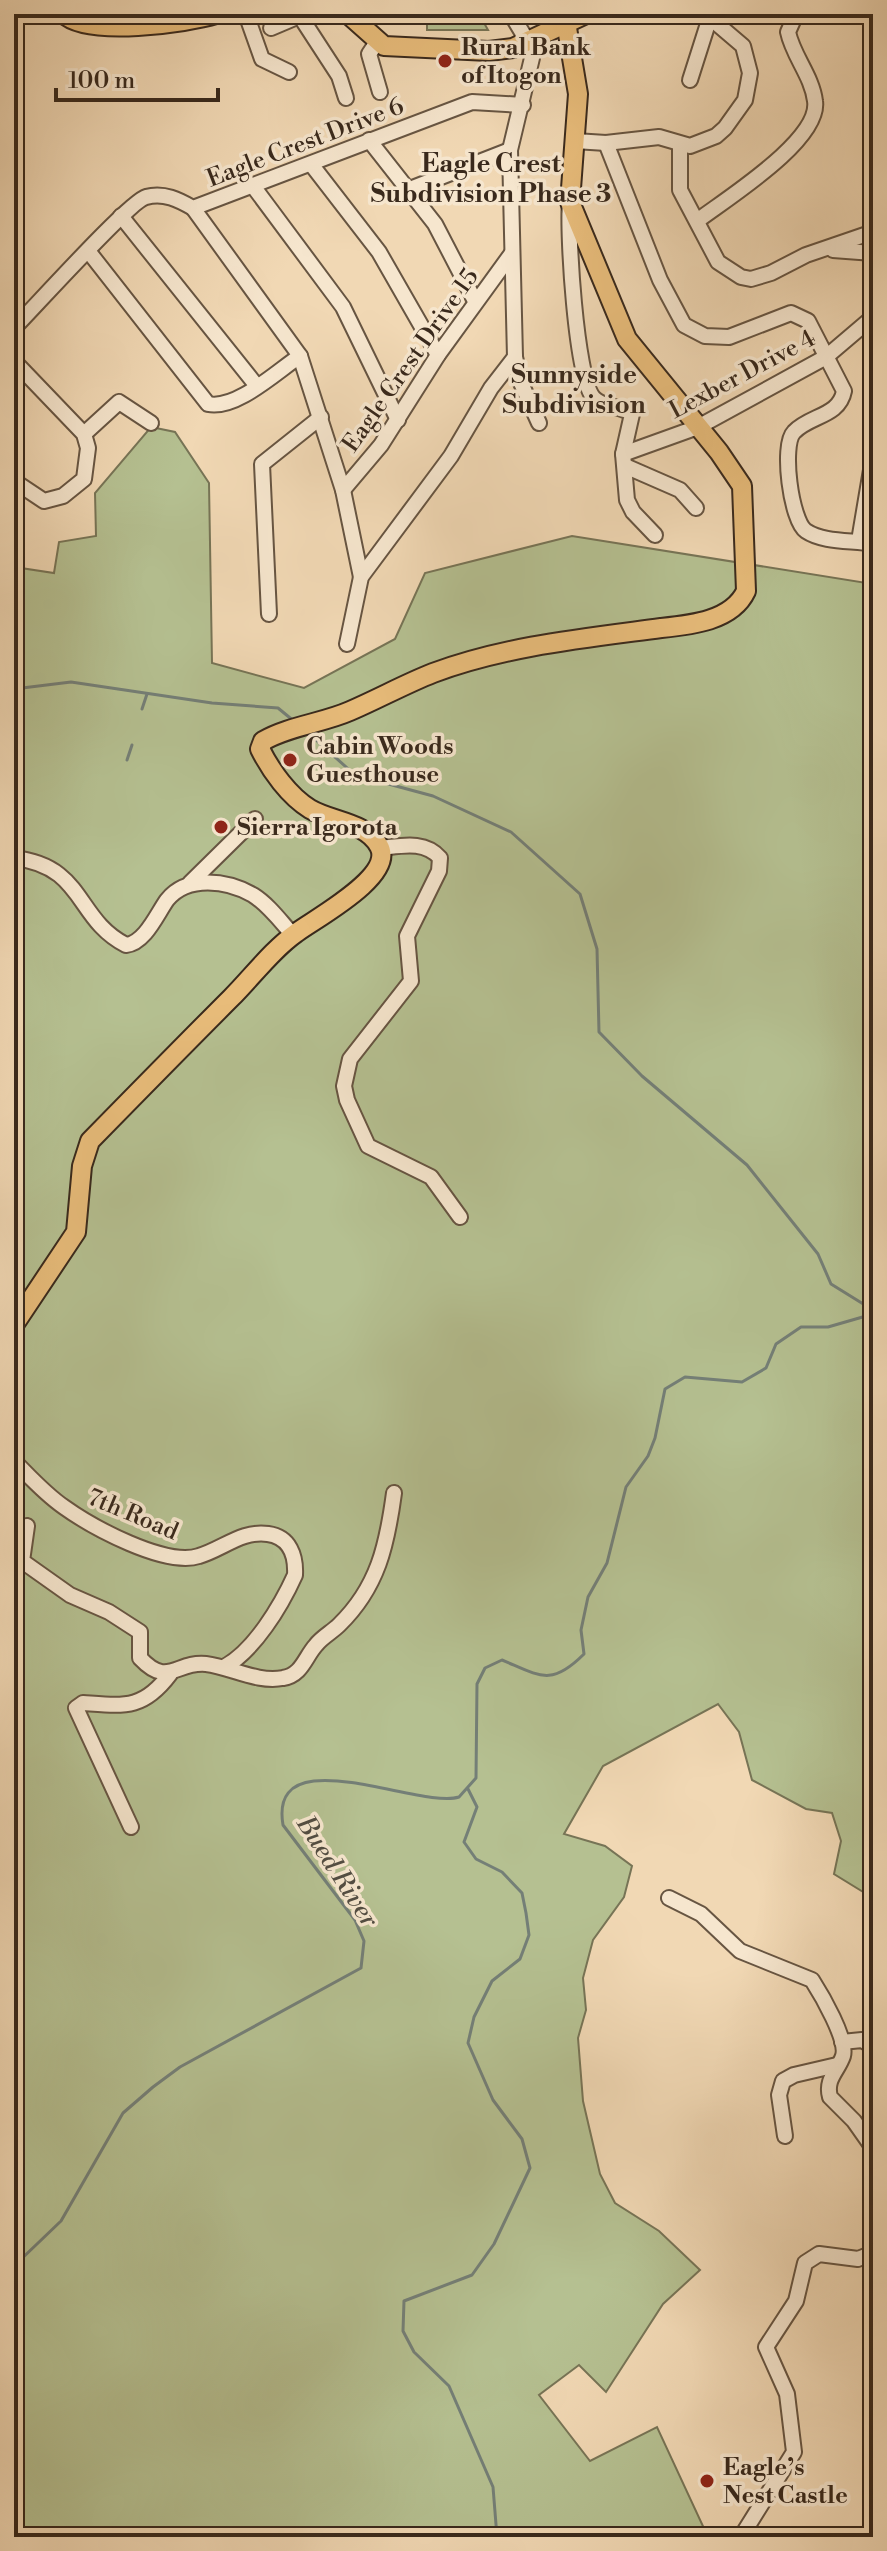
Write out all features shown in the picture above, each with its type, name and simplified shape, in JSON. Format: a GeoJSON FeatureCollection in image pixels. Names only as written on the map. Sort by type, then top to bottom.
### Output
{"type":"FeatureCollection","features":[{"type":"Feature","properties":{"kind":"main road"},"geometry":{"type":"LineString","coordinates":[[64,14],[83,24],[145,26],[183,23],[216,14]]}},
{"type":"Feature","properties":{"kind":"main road"},"geometry":{"type":"LineString","coordinates":[[348,14],[384,46],[489,51],[520,45],[586,14]]}},
{"type":"Feature","properties":{"kind":"main road"},"geometry":{"type":"LineString","coordinates":[[14,1325],[76,1232],[82,1166],[90,1141],[293,935],[355,893],[376,873],[382,858],[381,848],[352,825],[311,810],[274,772],[261,745],[266,739],[316,723],[436,672],[482,658],[575,639],[692,625],[730,611],[741,603],[746,591],[742,486],[627,339],[570,202],[578,94],[566,22]]}},
{"type":"Feature","properties":{"kind":"street"},"geometry":{"type":"LineString","coordinates":[[246,14],[262,59],[289,72]]}},
{"type":"Feature","properties":{"kind":"street"},"geometry":{"type":"LineString","coordinates":[[511,14],[522,65],[530,74],[510,150],[515,357],[521,383],[539,423]]}},
{"type":"Feature","properties":{"kind":"street"},"geometry":{"type":"LineString","coordinates":[[697,221],[794,145],[809,128],[814,116],[815,99],[788,32],[796,14]]}},
{"type":"Feature","properties":{"kind":"street"},"geometry":{"type":"LineString","coordinates":[[271,28],[302,15],[339,76],[346,98]]}},
{"type":"Feature","properties":{"kind":"street"},"geometry":{"type":"LineString","coordinates":[[575,141],[606,143],[641,137],[690,146],[716,136],[737,115],[750,88],[750,73],[743,46],[710,16],[690,80]]}},
{"type":"Feature","properties":{"kind":"street"},"geometry":{"type":"LineString","coordinates":[[377,42],[369,54],[380,92]]}},
{"type":"Feature","properties":{"kind":"street","name":"Eagle Crest Drive 6"},"geometry":{"type":"LineString","coordinates":[[14,328],[121,216],[146,197],[165,196],[193,208],[472,102],[523,105]]}},
{"type":"Feature","properties":{"kind":"street"},"geometry":{"type":"LineString","coordinates":[[369,140],[410,189],[447,243],[475,301]]}},
{"type":"Feature","properties":{"kind":"street"},"geometry":{"type":"LineString","coordinates":[[606,143],[660,280],[684,325],[705,336],[729,337],[744,334],[780,316],[801,315],[808,321],[844,391],[842,401],[833,410],[797,428],[787,445],[797,518],[807,532],[823,538],[866,542],[873,458]]}},
{"type":"Feature","properties":{"kind":"street"},"geometry":{"type":"LineString","coordinates":[[680,144],[680,190],[718,262],[741,277],[751,279],[771,273],[824,249],[873,232]]}},
{"type":"Feature","properties":{"kind":"street"},"geometry":{"type":"LineString","coordinates":[[410,189],[510,150]]}},
{"type":"Feature","properties":{"kind":"street"},"geometry":{"type":"LineString","coordinates":[[311,164],[379,252],[438,355]]}},
{"type":"Feature","properties":{"kind":"street"},"geometry":{"type":"LineString","coordinates":[[253,186],[343,307],[398,420]]}},
{"type":"Feature","properties":{"kind":"street"},"geometry":{"type":"LineString","coordinates":[[570,202],[567,236],[571,286],[588,385],[597,401],[632,414],[624,460],[627,500],[633,512],[655,535]]}},
{"type":"Feature","properties":{"kind":"street"},"geometry":{"type":"LineString","coordinates":[[193,208],[300,356],[343,490],[361,577],[347,644]]}},
{"type":"Feature","properties":{"kind":"street"},"geometry":{"type":"LineString","coordinates":[[121,216],[256,385]]}},
{"type":"Feature","properties":{"kind":"street"},"geometry":{"type":"LineString","coordinates":[[824,249],[873,253]]}},
{"type":"Feature","properties":{"kind":"street"},"geometry":{"type":"LineString","coordinates":[[89,252],[208,404],[221,407],[234,402],[300,356]]}},
{"type":"Feature","properties":{"kind":"street","name":"Eagle Crest Drive 15"},"geometry":{"type":"LineString","coordinates":[[343,490],[398,420],[438,355],[512,253]]}},
{"type":"Feature","properties":{"kind":"street","name":"Lexber Drive 4"},"geometry":{"type":"LineString","coordinates":[[624,460],[698,427],[826,357],[873,317]]}},
{"type":"Feature","properties":{"kind":"street"},"geometry":{"type":"LineString","coordinates":[[361,577],[451,456],[491,388],[515,357]]}},
{"type":"Feature","properties":{"kind":"street"},"geometry":{"type":"LineString","coordinates":[[14,361],[84,434],[88,448],[86,470],[78,488],[63,496],[44,501],[14,481]]}},
{"type":"Feature","properties":{"kind":"street"},"geometry":{"type":"LineString","coordinates":[[84,434],[119,402],[151,423]]}},
{"type":"Feature","properties":{"kind":"street"},"geometry":{"type":"LineString","coordinates":[[269,614],[262,464],[321,417]]}},
{"type":"Feature","properties":{"kind":"street"},"geometry":{"type":"LineString","coordinates":[[624,460],[680,490],[696,508]]}},
{"type":"Feature","properties":{"kind":"street"},"geometry":{"type":"LineString","coordinates":[[14,858],[33,860],[57,871],[75,888],[101,926],[126,945],[137,941],[175,891],[190,883],[255,819]]}},
{"type":"Feature","properties":{"kind":"street"},"geometry":{"type":"LineString","coordinates":[[381,848],[422,846],[434,850],[440,858],[439,871],[407,936],[411,981],[356,1047],[345,1073],[347,1100],[368,1146],[431,1177],[460,1217]]}},
{"type":"Feature","properties":{"kind":"street"},"geometry":{"type":"LineString","coordinates":[[190,883],[230,886],[252,895],[293,935]]}},
{"type":"Feature","properties":{"kind":"street","name":"7th Road"},"geometry":{"type":"LineString","coordinates":[[14,1461],[64,1507],[115,1535],[162,1555],[198,1557],[254,1533],[281,1537],[291,1548],[296,1562],[295,1575],[257,1634],[239,1657],[224,1667]]}},
{"type":"Feature","properties":{"kind":"street"},"geometry":{"type":"LineString","coordinates":[[131,1827],[76,1708],[83,1703],[130,1706],[151,1695],[170,1674],[194,1664],[224,1667],[270,1679],[295,1674],[314,1646],[348,1615],[374,1577],[384,1557],[394,1493]]}},
{"type":"Feature","properties":{"kind":"street"},"geometry":{"type":"LineString","coordinates":[[27,1526],[22,1561],[70,1595],[109,1612],[140,1632],[140,1658],[151,1668],[170,1674]]}},
{"type":"Feature","properties":{"kind":"street"},"geometry":{"type":"LineString","coordinates":[[669,1898],[701,1914],[740,1951],[776,1969],[811,1979],[842,2042],[843,2055],[828,2089],[830,2097],[854,2121],[873,2148]]}},
{"type":"Feature","properties":{"kind":"street"},"geometry":{"type":"LineString","coordinates":[[842,2042],[862,2040],[873,2046]]}},
{"type":"Feature","properties":{"kind":"street"},"geometry":{"type":"LineString","coordinates":[[785,2136],[779,2095],[783,2081],[794,2075],[837,2065]]}},
{"type":"Feature","properties":{"kind":"street"},"geometry":{"type":"LineString","coordinates":[[741,2537],[794,2452],[787,2394],[766,2353],[768,2340],[796,2301],[805,2263],[819,2254],[858,2259],[873,2253]]}},
{"type":"Feature","properties":{"kind":"green space"},"geometry":{"type":"Polygon","coordinates":[[[427,14],[479,14],[488,30],[427,30],[427,14]]]}},
{"type":"Feature","properties":{"kind":"green space"},"geometry":{"type":"Polygon","coordinates":[[[151,427],[175,432],[209,483],[212,663],[304,688],[395,639],[425,573],[572,536],[873,584],[873,1898],[834,1874],[841,1841],[832,1813],[806,1809],[752,1780],[739,1732],[718,1704],[603,1766],[564,1834],[605,1846],[632,1866],[624,1897],[593,1940],[583,1978],[586,2010],[578,2038],[583,2101],[600,2174],[615,2203],[659,2231],[700,2270],[663,2304],[606,2392],[579,2365],[539,2395],[590,2461],[657,2427],[708,2537],[14,2537],[14,567],[54,573],[59,542],[96,536],[95,493],[151,427]]]}},
{"type":"Feature","properties":{"kind":"waterway"},"geometry":{"type":"LineString","coordinates":[[14,689],[71,682],[212,703],[278,708],[295,722]]}},
{"type":"Feature","properties":{"kind":"waterway"},"geometry":{"type":"LineString","coordinates":[[142,709],[147,694]]}},
{"type":"Feature","properties":{"kind":"waterway"},"geometry":{"type":"LineString","coordinates":[[307,732],[355,775],[433,796],[511,832],[580,894],[597,949],[599,1032],[642,1076],[747,1165],[818,1254],[831,1284],[873,1310]]}},
{"type":"Feature","properties":{"kind":"waterway"},"geometry":{"type":"LineString","coordinates":[[127,760],[132,745]]}},
{"type":"Feature","properties":{"kind":"waterway","name":"Bued River"},"geometry":{"type":"LineString","coordinates":[[14,2266],[61,2221],[123,2113],[153,2087],[180,2067],[361,1968],[364,1941],[355,1920],[283,1825],[285,1799],[299,1785],[322,1780],[440,1798],[459,1797],[476,1778],[477,1684],[485,1668],[502,1660],[536,1674],[554,1675],[584,1654],[581,1630],[588,1597],[607,1563],[626,1487],[648,1456],[655,1438],[665,1389],[685,1377],[742,1382],[766,1368],[776,1344],[801,1327],[828,1327],[873,1314]]}},
{"type":"Feature","properties":{"kind":"waterway"},"geometry":{"type":"LineString","coordinates":[[468,1789],[477,1807],[464,1842],[476,1859],[502,1872],[522,1893],[529,1935],[520,1959],[492,1981],[474,2017],[468,2043],[493,2100],[522,2139],[530,2168],[494,2244],[472,2275],[404,2301],[403,2331],[414,2352],[449,2386],[493,2487],[497,2537]]}},
{"type":"Feature","properties":{"kind":"place","name":"Rural Bank of Itogon"},"geometry":{"type":"Point","coordinates":[445,61]}},
{"type":"Feature","properties":{"kind":"place","name":"Cabin Woods Guesthouse"},"geometry":{"type":"Point","coordinates":[290,760]}},
{"type":"Feature","properties":{"kind":"place","name":"Sierra Igorota"},"geometry":{"type":"Point","coordinates":[221,827]}},
{"type":"Feature","properties":{"kind":"place","name":"Eagle’s Nest Castle"},"geometry":{"type":"Point","coordinates":[707,2481]}},
{"type":"Feature","properties":{"kind":"district","name":"Eagle Crest Subdivision Phase 3"},"geometry":{"type":"Point","coordinates":[491,178]}},
{"type":"Feature","properties":{"kind":"district","name":"Sunnyside Subdivision"},"geometry":{"type":"Point","coordinates":[574,389]}}]}
